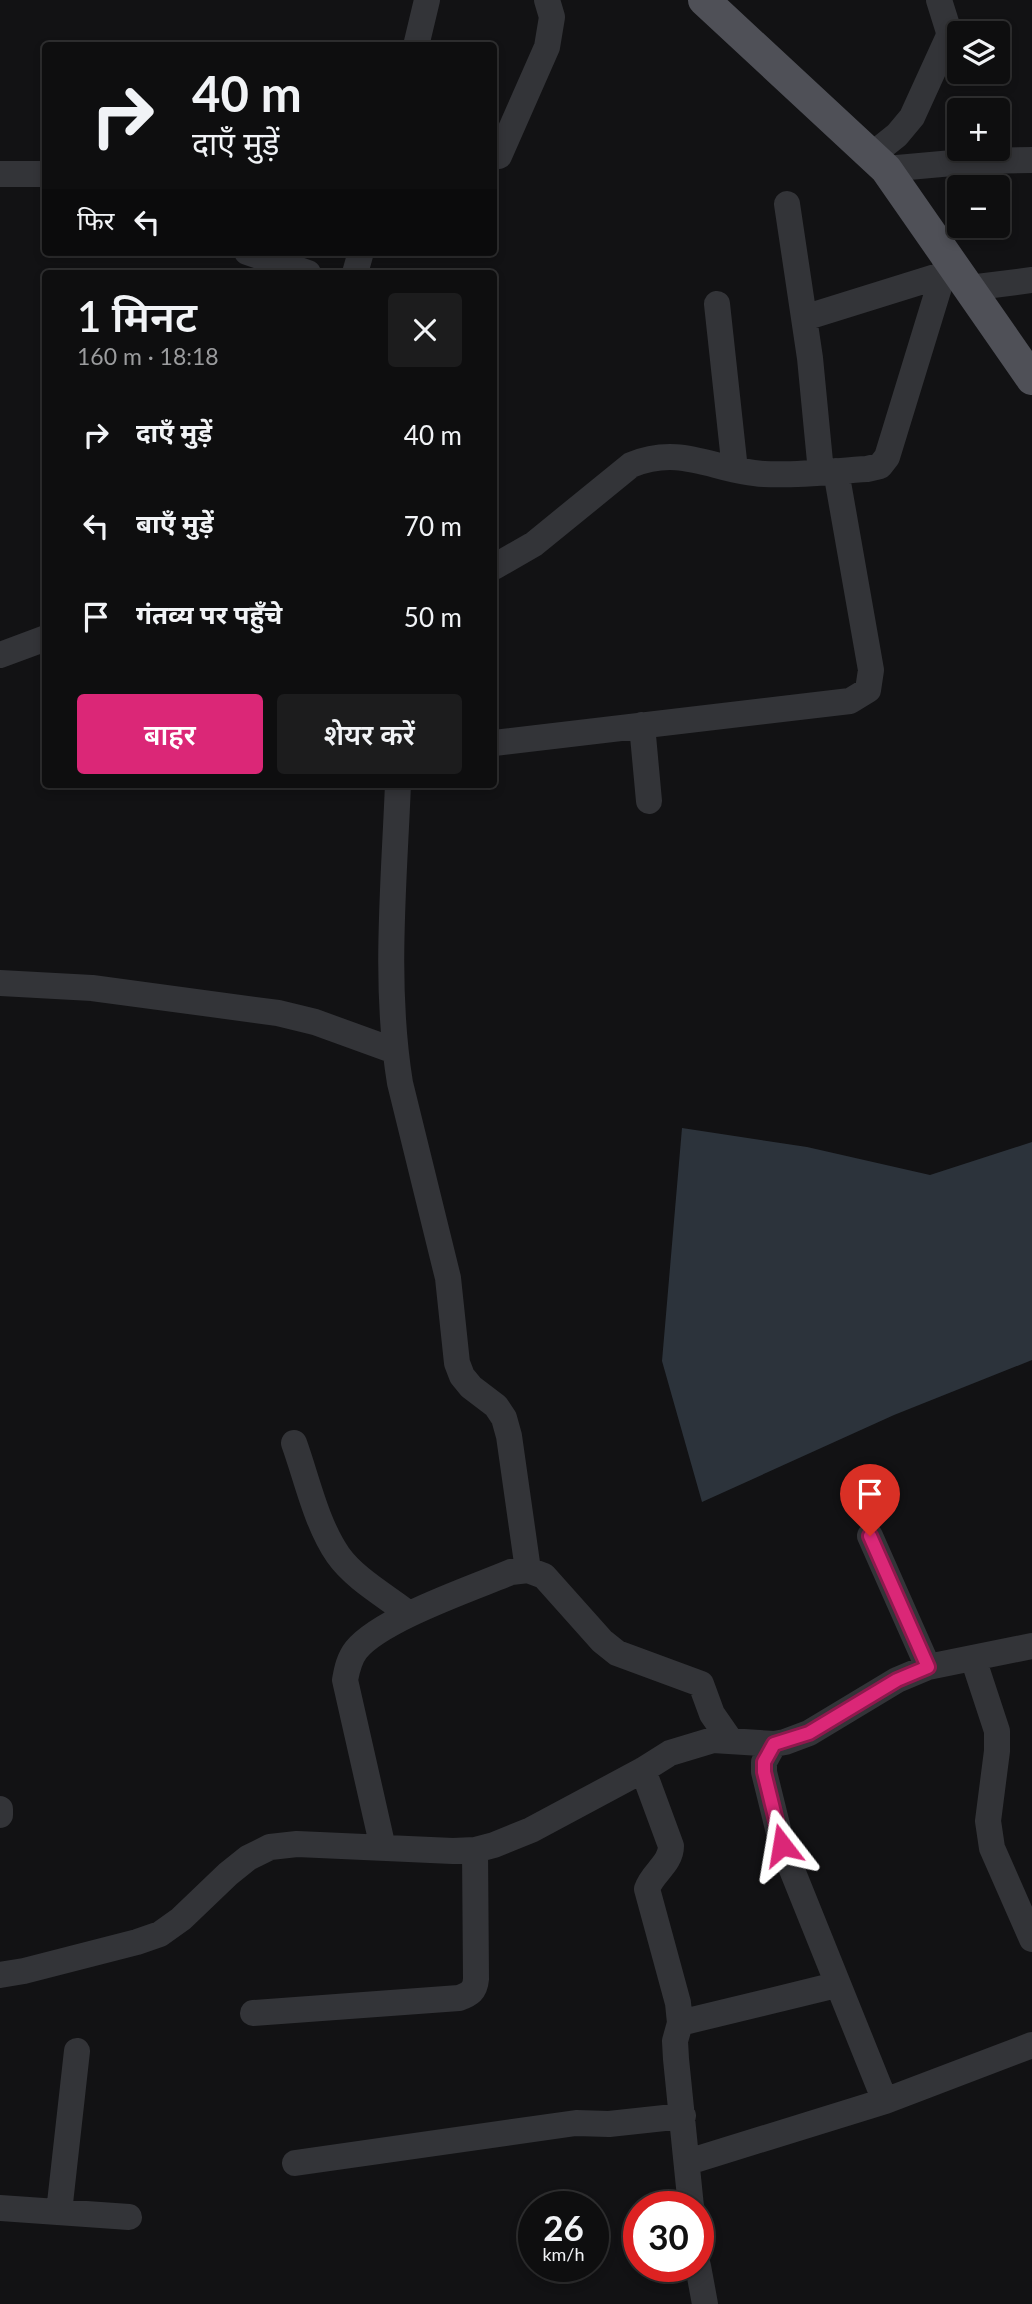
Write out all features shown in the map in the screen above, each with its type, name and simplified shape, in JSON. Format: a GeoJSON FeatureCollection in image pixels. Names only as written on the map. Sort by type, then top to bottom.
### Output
{"type":"FeatureCollection","features":[{"type":"Feature","properties":{"kind":"main road"},"geometry":{"type":"LineString","coordinates":[[704,0],[879,162],[953,274],[1032,379]]}},
{"type":"Feature","properties":{"kind":"street"},"geometry":{"type":"LineString","coordinates":[[417,42],[428,0]]}},
{"type":"Feature","properties":{"kind":"street"},"geometry":{"type":"LineString","coordinates":[[499,156],[547,47],[552,17],[547,0]]}},
{"type":"Feature","properties":{"kind":"street"},"geometry":{"type":"LineString","coordinates":[[879,162],[912,117],[948,38],[939,0]]}},
{"type":"Feature","properties":{"kind":"street"},"geometry":{"type":"LineString","coordinates":[[879,162],[1032,160]]}},
{"type":"Feature","properties":{"kind":"street"},"geometry":{"type":"LineString","coordinates":[[0,174],[42,174]]}},
{"type":"Feature","properties":{"kind":"street"},"geometry":{"type":"LineString","coordinates":[[497,743],[850,701],[868,690],[871,670],[828,471],[787,204]]}},
{"type":"Feature","properties":{"kind":"street"},"geometry":{"type":"LineString","coordinates":[[258,256],[298,270]]}},
{"type":"Feature","properties":{"kind":"street"},"geometry":{"type":"LineString","coordinates":[[497,565],[534,544],[631,465],[649,457],[688,458],[768,475],[880,466],[887,457],[953,274]]}},
{"type":"Feature","properties":{"kind":"street"},"geometry":{"type":"LineString","coordinates":[[804,318],[953,274],[1032,280]]}},
{"type":"Feature","properties":{"kind":"street"},"geometry":{"type":"LineString","coordinates":[[717,304],[735,470]]}},
{"type":"Feature","properties":{"kind":"street"},"geometry":{"type":"LineString","coordinates":[[0,655],[42,639]]}},
{"type":"Feature","properties":{"kind":"street"},"geometry":{"type":"LineString","coordinates":[[642,725],[649,801]]}},
{"type":"Feature","properties":{"kind":"street"},"geometry":{"type":"LineString","coordinates":[[398,788],[390,961],[395,1052],[400,1083],[448,1278],[457,1363],[462,1376],[471,1387],[496,1406],[504,1418],[509,1436],[528,1570]]}},
{"type":"Feature","properties":{"kind":"street"},"geometry":{"type":"LineString","coordinates":[[0,983],[92,988],[278,1013],[315,1022],[395,1052]]}},
{"type":"Feature","properties":{"kind":"street"},"geometry":{"type":"LineString","coordinates":[[294,1443],[322,1524],[338,1555],[356,1574],[410,1614]]}},
{"type":"Feature","properties":{"kind":"street"},"geometry":{"type":"LineString","coordinates":[[870,1536],[928,1667]]}},
{"type":"Feature","properties":{"kind":"street"},"geometry":{"type":"LineString","coordinates":[[383,1848],[345,1680],[348,1664],[357,1648],[410,1614],[511,1572],[528,1570],[544,1576],[617,1653],[701,1684],[712,1713],[730,1740]]}},
{"type":"Feature","properties":{"kind":"street"},"geometry":{"type":"LineString","coordinates":[[0,1975],[160,1934],[181,1919],[248,1858],[270,1847],[297,1844],[475,1850],[531,1830],[670,1753],[689,1746],[713,1740],[774,1744],[809,1733],[897,1680],[928,1667],[1032,1646]]}},
{"type":"Feature","properties":{"kind":"street"},"geometry":{"type":"LineString","coordinates":[[973,1658],[997,1731],[988,1821],[992,1848],[1032,1939]]}},
{"type":"Feature","properties":{"kind":"street"},"geometry":{"type":"LineString","coordinates":[[774,1744],[764,1762],[764,1772],[782,1845],[836,1985],[885,2101]]}},
{"type":"Feature","properties":{"kind":"street"},"geometry":{"type":"LineString","coordinates":[[643,1770],[671,1846],[671,1854],[649,1881],[647,1889],[678,2003],[680,2023],[675,2041],[690,2191]]}},
{"type":"Feature","properties":{"kind":"street"},"geometry":{"type":"LineString","coordinates":[[253,2013],[470,1995],[476,1979],[475,1850]]}},
{"type":"Feature","properties":{"kind":"street"},"geometry":{"type":"LineString","coordinates":[[680,2023],[836,1985]]}},
{"type":"Feature","properties":{"kind":"street"},"geometry":{"type":"LineString","coordinates":[[688,2162],[885,2101],[1032,2045]]}},
{"type":"Feature","properties":{"kind":"street"},"geometry":{"type":"LineString","coordinates":[[59,2212],[77,2051]]}},
{"type":"Feature","properties":{"kind":"street"},"geometry":{"type":"LineString","coordinates":[[295,2163],[576,2123],[627,2122],[682,2116]]}},
{"type":"Feature","properties":{"kind":"street"},"geometry":{"type":"LineString","coordinates":[[0,2208],[129,2217]]}},
{"type":"Feature","properties":{"kind":"street"},"geometry":{"type":"LineString","coordinates":[[701,2282],[705,2304]]}},
{"type":"Feature","properties":{"kind":"shaded area"},"geometry":{"type":"Polygon","coordinates":[[[682,1128],[807,1147],[930,1175],[1032,1142],[1032,1360],[894,1415],[702,1502],[662,1361],[682,1128]]]}},
{"type":"Feature","properties":{"kind":"route"},"geometry":{"type":"LineString","coordinates":[[782,1845],[764,1772],[764,1762],[774,1744],[809,1733],[897,1680],[928,1667],[870,1536]]}}]}
